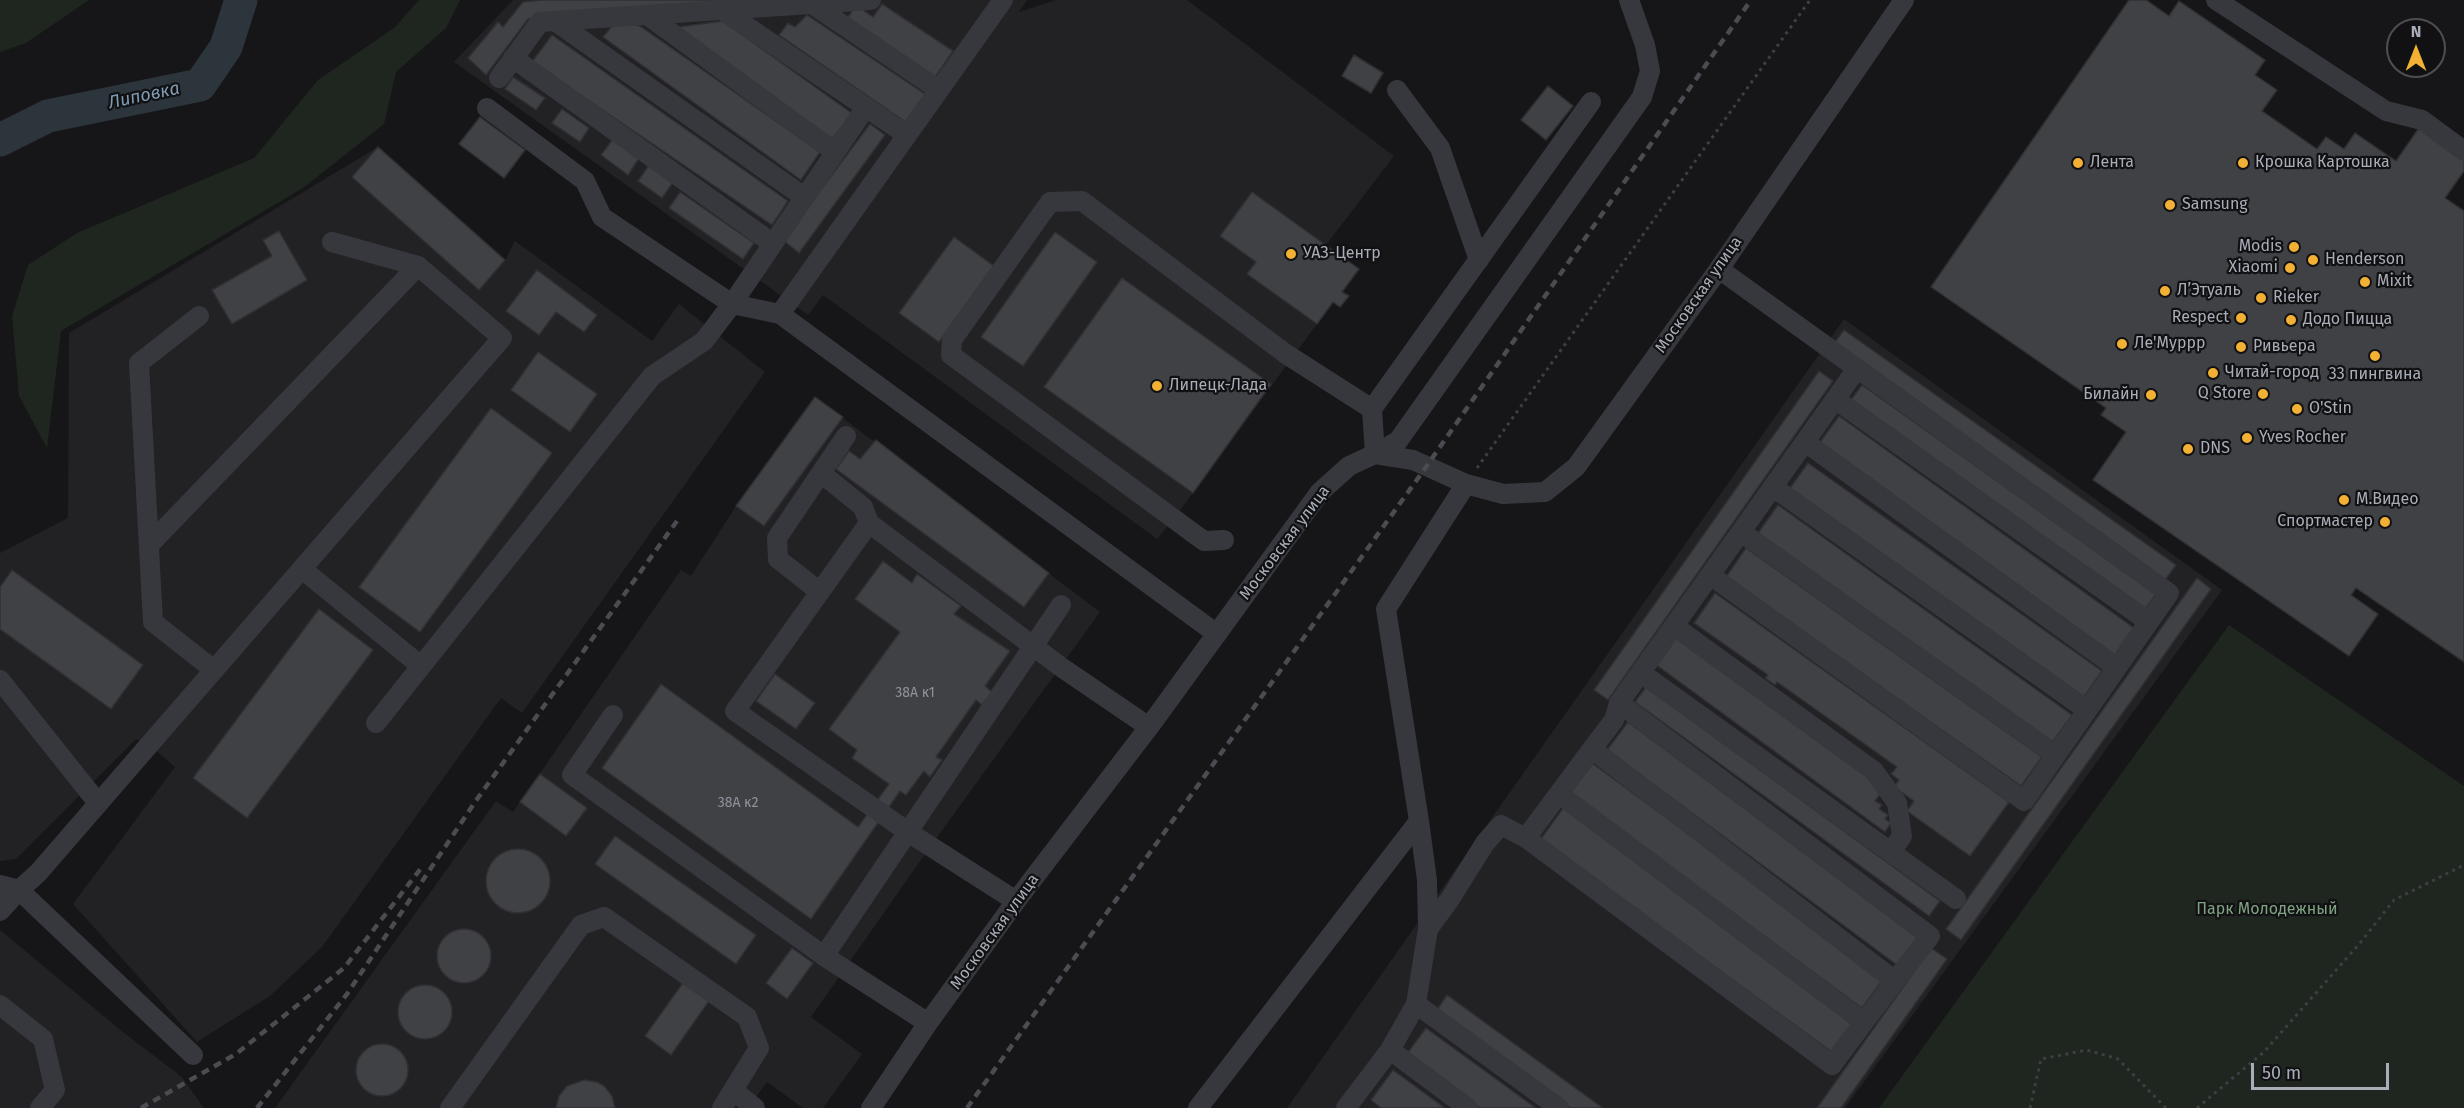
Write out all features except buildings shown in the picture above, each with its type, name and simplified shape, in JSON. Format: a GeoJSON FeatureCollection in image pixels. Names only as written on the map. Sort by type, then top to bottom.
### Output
{"type":"FeatureCollection","features":[{"type":"Feature","properties":{"kind":"street"},"geometry":{"type":"LineString","coordinates":[[499,78],[540,22],[871,0]]}},
{"type":"Feature","properties":{"kind":"street"},"geometry":{"type":"LineString","coordinates":[[780,314],[1003,0]]}},
{"type":"Feature","properties":{"kind":"street"},"geometry":{"type":"LineString","coordinates":[[1591,102],[1372,410],[1375,454],[1398,441],[1642,96],[1650,71],[1645,45],[1629,0]]}},
{"type":"Feature","properties":{"kind":"street","name":"Московская улица"},"geometry":{"type":"LineString","coordinates":[[871,1108],[928,1023],[1016,902],[1149,727],[1320,492],[1349,466],[1375,454],[1413,460],[1466,484],[1503,494],[1545,492],[1576,467],[1719,269],[1904,0]]}},
{"type":"Feature","properties":{"kind":"street"},"geometry":{"type":"LineString","coordinates":[[2216,0],[2386,111],[2422,120],[2464,151]]}},
{"type":"Feature","properties":{"kind":"street"},"geometry":{"type":"LineString","coordinates":[[812,4],[939,90]]}},
{"type":"Feature","properties":{"kind":"street"},"geometry":{"type":"LineString","coordinates":[[724,11],[907,135]]}},
{"type":"Feature","properties":{"kind":"street"},"geometry":{"type":"LineString","coordinates":[[646,15],[835,152]]}},
{"type":"Feature","properties":{"kind":"street"},"geometry":{"type":"LineString","coordinates":[[555,21],[804,196]]}},
{"type":"Feature","properties":{"kind":"street"},"geometry":{"type":"LineString","coordinates":[[513,58],[772,243]]}},
{"type":"Feature","properties":{"kind":"street"},"geometry":{"type":"LineString","coordinates":[[1397,90],[1440,148],[1479,260]]}},
{"type":"Feature","properties":{"kind":"street"},"geometry":{"type":"LineString","coordinates":[[376,723],[652,376],[704,341],[732,304],[866,107]]}},
{"type":"Feature","properties":{"kind":"street"},"geometry":{"type":"LineString","coordinates":[[487,108],[585,181],[602,217],[732,304],[780,314],[1217,634]]}},
{"type":"Feature","properties":{"kind":"street"},"geometry":{"type":"LineString","coordinates":[[1224,540],[1204,541],[951,356],[952,340],[1050,202],[1082,201],[1286,354],[1372,410]]}},
{"type":"Feature","properties":{"kind":"street"},"geometry":{"type":"LineString","coordinates":[[0,911],[10,887],[38,873],[502,338],[417,266],[332,242]]}},
{"type":"Feature","properties":{"kind":"street"},"geometry":{"type":"LineString","coordinates":[[149,545],[417,266]]}},
{"type":"Feature","properties":{"kind":"street"},"geometry":{"type":"LineString","coordinates":[[1710,575],[2024,801],[2169,593],[1856,370],[1719,269]]}},
{"type":"Feature","properties":{"kind":"street"},"geometry":{"type":"LineString","coordinates":[[199,316],[139,363],[153,622],[214,670]]}},
{"type":"Feature","properties":{"kind":"street"},"geometry":{"type":"LineString","coordinates":[[1526,838],[1614,720],[1619,703],[1856,370]]}},
{"type":"Feature","properties":{"kind":"street"},"geometry":{"type":"LineString","coordinates":[[1835,399],[2149,622]]}},
{"type":"Feature","properties":{"kind":"street"},"geometry":{"type":"LineString","coordinates":[[820,592],[778,560],[777,538],[846,435]]}},
{"type":"Feature","properties":{"kind":"street"},"geometry":{"type":"LineString","coordinates":[[1805,442],[2117,668]]}},
{"type":"Feature","properties":{"kind":"street"},"geometry":{"type":"LineString","coordinates":[[821,473],[863,507],[869,523],[1034,647],[1149,727]]}},
{"type":"Feature","properties":{"kind":"street"},"geometry":{"type":"LineString","coordinates":[[1355,1105],[1416,1004],[1428,929],[1427,880],[1386,609],[1466,484]]}},
{"type":"Feature","properties":{"kind":"street"},"geometry":{"type":"LineString","coordinates":[[1773,487],[2087,710]]}},
{"type":"Feature","properties":{"kind":"street"},"geometry":{"type":"LineString","coordinates":[[869,523],[735,711],[908,832],[1016,902]]}},
{"type":"Feature","properties":{"kind":"street"},"geometry":{"type":"LineString","coordinates":[[1741,532],[2056,755]]}},
{"type":"Feature","properties":{"kind":"street"},"geometry":{"type":"LineString","coordinates":[[302,569],[421,666]]}},
{"type":"Feature","properties":{"kind":"street"},"geometry":{"type":"LineString","coordinates":[[824,956],[1061,605]]}},
{"type":"Feature","properties":{"kind":"street"},"geometry":{"type":"LineString","coordinates":[[1674,626],[1874,771],[1897,803],[1902,836],[1891,852]]}},
{"type":"Feature","properties":{"kind":"street"},"geometry":{"type":"LineString","coordinates":[[1641,673],[1956,899]]}},
{"type":"Feature","properties":{"kind":"street"},"geometry":{"type":"LineString","coordinates":[[0,680],[98,803]]}},
{"type":"Feature","properties":{"kind":"street"},"geometry":{"type":"LineString","coordinates":[[1428,929],[1485,843],[1501,825],[1526,838],[1832,1065],[1930,936],[1619,703]]}},
{"type":"Feature","properties":{"kind":"street"},"geometry":{"type":"LineString","coordinates":[[613,715],[572,775],[824,956],[928,1023]]}},
{"type":"Feature","properties":{"kind":"street"},"geometry":{"type":"LineString","coordinates":[[1592,749],[1895,981]]}},
{"type":"Feature","properties":{"kind":"street"},"geometry":{"type":"LineString","coordinates":[[1559,794],[1864,1022]]}},
{"type":"Feature","properties":{"kind":"street"},"geometry":{"type":"LineString","coordinates":[[1198,1108],[1419,820]]}},
{"type":"Feature","properties":{"kind":"street"},"geometry":{"type":"LineString","coordinates":[[10,887],[193,1056]]}},
{"type":"Feature","properties":{"kind":"street"},"geometry":{"type":"LineString","coordinates":[[450,1108],[581,925],[604,917],[747,1017],[759,1048],[722,1108]]}},
{"type":"Feature","properties":{"kind":"street"},"geometry":{"type":"LineString","coordinates":[[1416,1004],[1559,1108]]}},
{"type":"Feature","properties":{"kind":"street"},"geometry":{"type":"LineString","coordinates":[[0,1005],[44,1039],[55,1090],[40,1108]]}},
{"type":"Feature","properties":{"kind":"street"},"geometry":{"type":"LineString","coordinates":[[1390,1050],[1468,1108]]}},
{"type":"Feature","properties":{"kind":"street"},"geometry":{"type":"LineString","coordinates":[[734,1091],[755,1108]]}},
{"type":"Feature","properties":{"kind":"path"},"geometry":{"type":"LineString","coordinates":[[1466,484],[1810,0]]}},
{"type":"Feature","properties":{"kind":"path"},"geometry":{"type":"LineString","coordinates":[[2197,1108],[2264,1052],[2360,943],[2394,900],[2464,866]]}},
{"type":"Feature","properties":{"kind":"path"},"geometry":{"type":"LineString","coordinates":[[2030,1108],[2041,1059],[2087,1050],[2118,1059],[2166,1108]]}},
{"type":"Feature","properties":{"kind":"shaded area"},"geometry":{"type":"Polygon","coordinates":[[[513,0],[1027,0],[1019,12],[1056,0],[1187,0],[1394,156],[1326,245],[1359,269],[1342,291],[1349,296],[1340,307],[1333,302],[1157,539],[823,295],[808,315],[454,62],[513,0]]]}},
{"type":"Feature","properties":{"kind":"shaded area"},"geometry":{"type":"Polygon","coordinates":[[[378,147],[505,260],[515,241],[652,341],[679,304],[765,372],[522,713],[501,698],[322,947],[270,996],[197,1042],[73,904],[175,767],[153,748],[136,739],[16,859],[0,861],[0,553],[68,518],[69,333],[378,147]]]}},
{"type":"Feature","properties":{"kind":"shaded area"},"geometry":{"type":"Polygon","coordinates":[[[1844,319],[2222,590],[1845,1108],[1287,1108],[1844,319]]]}},
{"type":"Feature","properties":{"kind":"shaded area"},"geometry":{"type":"Polygon","coordinates":[[[815,397],[1100,612],[925,854],[811,1017],[862,1054],[823,1108],[803,1108],[767,1082],[748,1108],[275,1108],[496,801],[513,812],[681,570],[691,576],[736,506],[815,397]]]}},
{"type":"Feature","properties":{"kind":"shaded area"},"geometry":{"type":"Polygon","coordinates":[[[0,930],[123,1032],[182,1077],[204,1108],[0,1108],[0,930]]]}},
{"type":"Feature","properties":{"kind":"green space"},"geometry":{"type":"Polygon","coordinates":[[[0,0],[89,0],[26,43],[0,52],[0,0]]]}},
{"type":"Feature","properties":{"kind":"green space"},"geometry":{"type":"Polygon","coordinates":[[[419,0],[460,0],[446,28],[396,72],[384,124],[303,188],[61,331],[47,448],[19,396],[12,316],[28,265],[77,233],[254,158],[318,80],[394,28],[419,0]]]}},
{"type":"Feature","properties":{"kind":"green space","name":"Парк Молодежный"},"geometry":{"type":"Polygon","coordinates":[[[2229,625],[2464,786],[2464,1108],[1879,1108],[2229,625]]]}},
{"type":"Feature","properties":{"kind":"waterway","name":"Липовка"},"geometry":{"type":"LineString","coordinates":[[0,140],[48,116],[200,85],[226,47],[241,0]]}},
{"type":"Feature","properties":{"kind":"railway"},"geometry":{"type":"LineString","coordinates":[[967,1108],[1426,467],[1751,0]]}},
{"type":"Feature","properties":{"kind":"railway"},"geometry":{"type":"LineString","coordinates":[[257,1108],[347,994],[475,802],[677,521]]}},
{"type":"Feature","properties":{"kind":"railway"},"geometry":{"type":"LineString","coordinates":[[141,1108],[236,1054],[344,968],[422,867]]}},
{"type":"Feature","properties":{"kind":"place","name":"Лента"},"geometry":{"type":"Point","coordinates":[2078,163]}},
{"type":"Feature","properties":{"kind":"place","name":"Крошка Картошка"},"geometry":{"type":"Point","coordinates":[2243,163]}},
{"type":"Feature","properties":{"kind":"place","name":"Samsung"},"geometry":{"type":"Point","coordinates":[2170,205]}},
{"type":"Feature","properties":{"kind":"place","name":"Modis"},"geometry":{"type":"Point","coordinates":[2294,247]}},
{"type":"Feature","properties":{"kind":"place","name":"УАЗ-Центр"},"geometry":{"type":"Point","coordinates":[1291,254]}},
{"type":"Feature","properties":{"kind":"place","name":"Henderson"},"geometry":{"type":"Point","coordinates":[2313,260]}},
{"type":"Feature","properties":{"kind":"place","name":"Xiaomi"},"geometry":{"type":"Point","coordinates":[2290,268]}},
{"type":"Feature","properties":{"kind":"place","name":"Mixit"},"geometry":{"type":"Point","coordinates":[2365,282]}},
{"type":"Feature","properties":{"kind":"place","name":"Л’Этуаль"},"geometry":{"type":"Point","coordinates":[2165,291]}},
{"type":"Feature","properties":{"kind":"place","name":"Rieker"},"geometry":{"type":"Point","coordinates":[2261,298]}},
{"type":"Feature","properties":{"kind":"place","name":"Respect"},"geometry":{"type":"Point","coordinates":[2241,318]}},
{"type":"Feature","properties":{"kind":"place","name":"Додо Пицца"},"geometry":{"type":"Point","coordinates":[2291,320]}},
{"type":"Feature","properties":{"kind":"place","name":"Ле'Муррр"},"geometry":{"type":"Point","coordinates":[2122,344]}},
{"type":"Feature","properties":{"kind":"place","name":"Ривьера"},"geometry":{"type":"Point","coordinates":[2241,347]}},
{"type":"Feature","properties":{"kind":"place","name":"33 пингвина"},"geometry":{"type":"Point","coordinates":[2375,356]}},
{"type":"Feature","properties":{"kind":"place","name":"Читай-город"},"geometry":{"type":"Point","coordinates":[2213,373]}},
{"type":"Feature","properties":{"kind":"place","name":"Липецк-Лада"},"geometry":{"type":"Point","coordinates":[1157,386]}},
{"type":"Feature","properties":{"kind":"place","name":"Q Store"},"geometry":{"type":"Point","coordinates":[2263,394]}},
{"type":"Feature","properties":{"kind":"place","name":"Билайн"},"geometry":{"type":"Point","coordinates":[2151,395]}},
{"type":"Feature","properties":{"kind":"place","name":"O'Stin"},"geometry":{"type":"Point","coordinates":[2297,409]}},
{"type":"Feature","properties":{"kind":"place","name":"Yves Rocher"},"geometry":{"type":"Point","coordinates":[2247,438]}},
{"type":"Feature","properties":{"kind":"place","name":"DNS"},"geometry":{"type":"Point","coordinates":[2188,449]}},
{"type":"Feature","properties":{"kind":"place","name":"М.Видео"},"geometry":{"type":"Point","coordinates":[2344,500]}},
{"type":"Feature","properties":{"kind":"place","name":"Спортмастер"},"geometry":{"type":"Point","coordinates":[2385,522]}}]}
